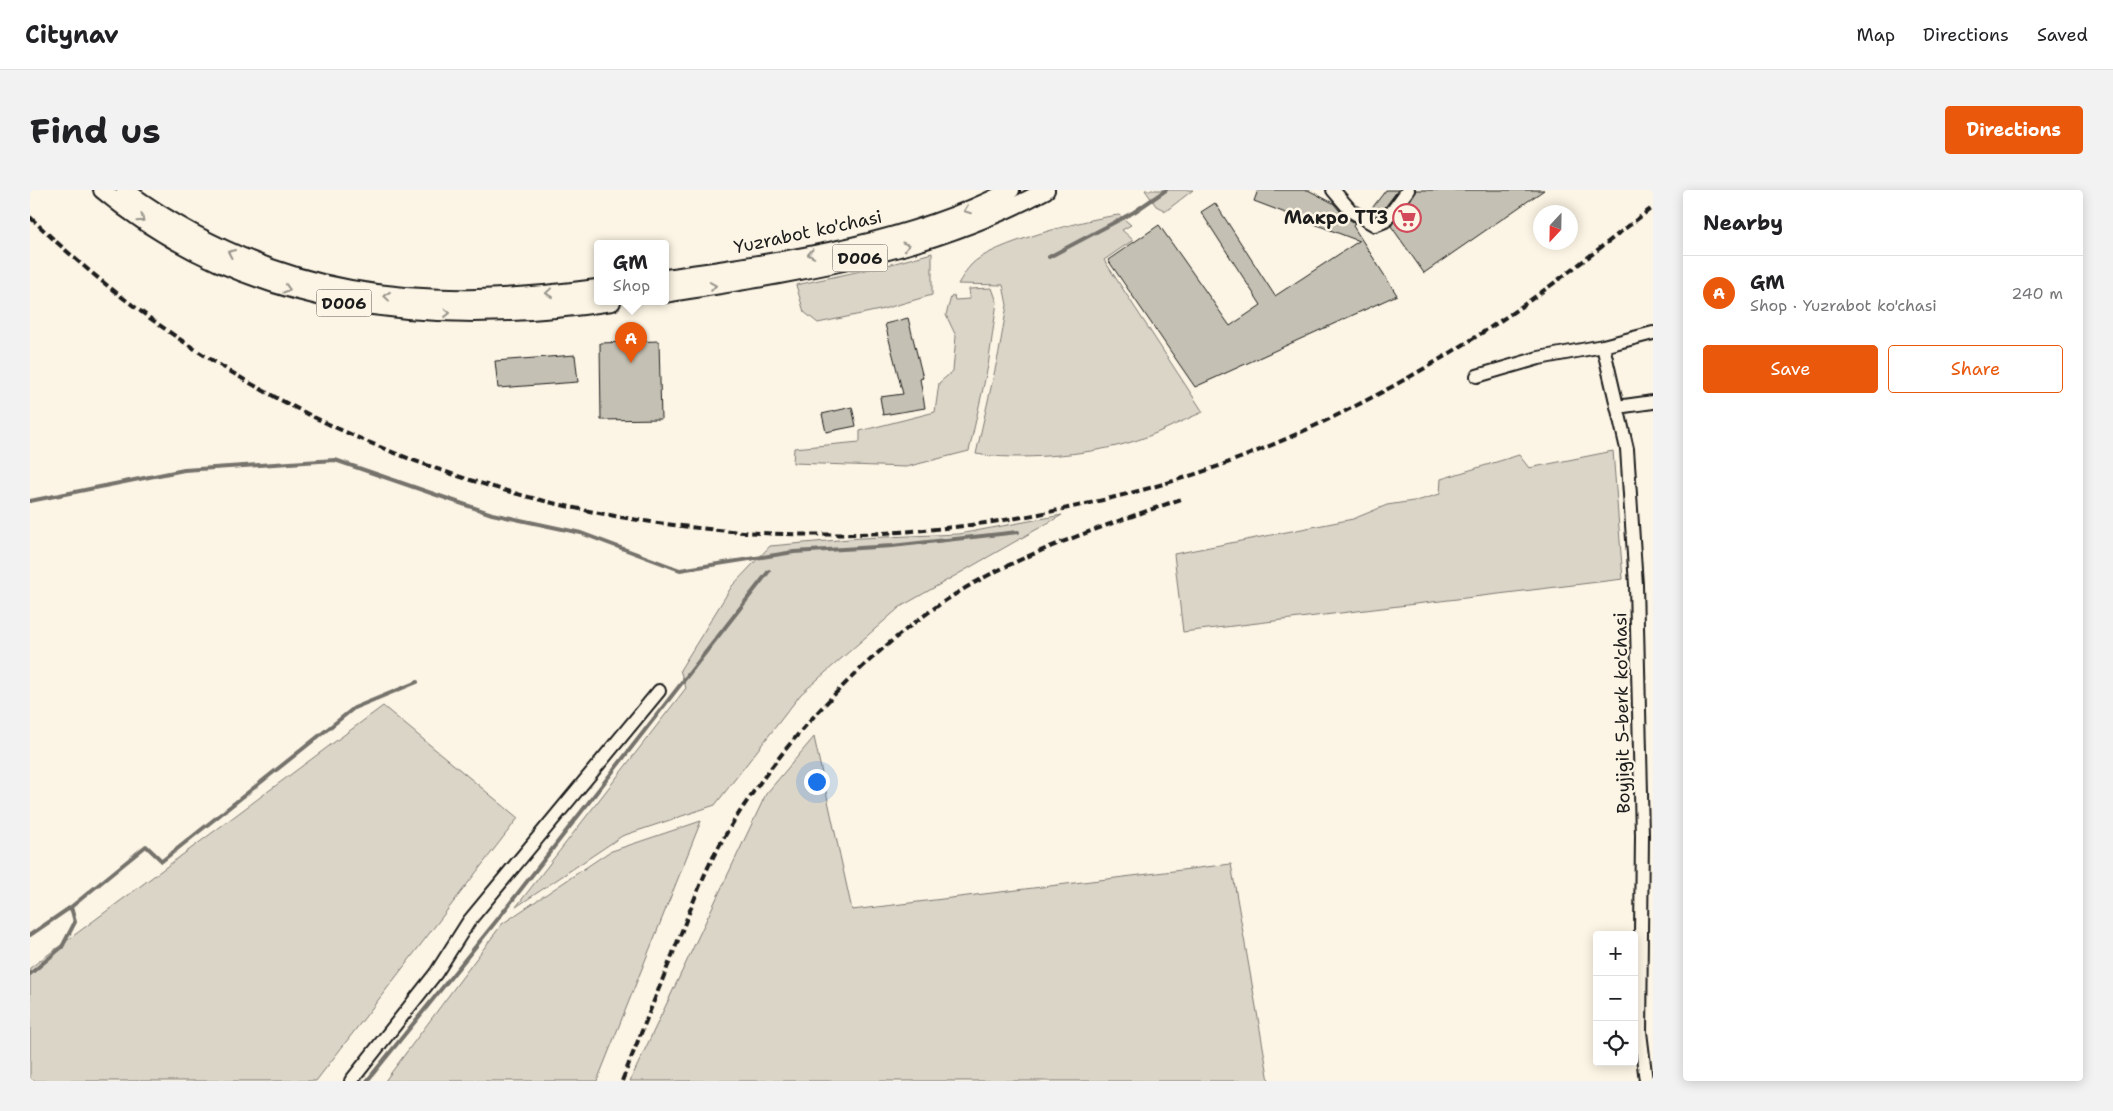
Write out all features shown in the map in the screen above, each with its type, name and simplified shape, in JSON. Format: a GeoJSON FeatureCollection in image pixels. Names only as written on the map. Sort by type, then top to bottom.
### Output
{"type":"FeatureCollection","features":[{"type":"Feature","properties":{"kind":"main road","name":"D006"},"geometry":{"type":"LineString","coordinates":[[102,190],[149,225],[196,251],[267,282],[318,298],[386,310],[466,314],[536,311],[594,304]]}},
{"type":"Feature","properties":{"kind":"main road","name":"D006"},"geometry":{"type":"LineString","coordinates":[[125,190],[163,217],[226,251],[269,269],[336,288],[385,296],[438,299],[506,297],[594,288]]}},
{"type":"Feature","properties":{"kind":"main road","name":"Yuzrabot ko'chasi"},"geometry":{"type":"LineString","coordinates":[[669,277],[796,257],[870,241],[962,212],[1011,190]]}},
{"type":"Feature","properties":{"kind":"main road","name":"Yuzrabot ko'chasi"},"geometry":{"type":"LineString","coordinates":[[669,293],[792,273],[896,250],[1000,213],[1046,190]]}},
{"type":"Feature","properties":{"kind":"street"},"geometry":{"type":"LineString","coordinates":[[1333,190],[1351,211],[1368,223],[1379,225],[1385,221],[1408,190]]}},
{"type":"Feature","properties":{"kind":"street"},"geometry":{"type":"LineString","coordinates":[[1477,376],[1539,358],[1603,346],[1653,333]]}},
{"type":"Feature","properties":{"kind":"street","name":"Boyjigit 5-berk ko'chasi"},"geometry":{"type":"LineString","coordinates":[[1603,346],[1627,450],[1636,585],[1642,835],[1640,1032],[1646,1081]]}},
{"type":"Feature","properties":{"kind":"street"},"geometry":{"type":"LineString","coordinates":[[1617,407],[1653,402]]}},
{"type":"Feature","properties":{"kind":"street"},"geometry":{"type":"LineString","coordinates":[[351,1081],[436,973],[470,921],[658,691]]}},
{"type":"Feature","properties":{"kind":"shaded area"},"geometry":{"type":"Polygon","coordinates":[[[1145,190],[1193,190],[1166,211],[1156,206],[1145,190]]]}},
{"type":"Feature","properties":{"kind":"shaded area"},"geometry":{"type":"Polygon","coordinates":[[[1119,215],[1131,225],[1122,230],[1133,240],[1104,260],[1203,412],[1138,440],[1093,451],[1031,457],[976,454],[999,352],[1007,305],[1003,285],[958,284],[971,265],[981,257],[998,249],[1041,233],[1086,221],[1119,215]]]}},
{"type":"Feature","properties":{"kind":"shaded area"},"geometry":{"type":"Polygon","coordinates":[[[932,253],[932,295],[880,310],[818,323],[804,312],[796,285],[884,266],[932,253]]]}},
{"type":"Feature","properties":{"kind":"shaded area"},"geometry":{"type":"Polygon","coordinates":[[[992,288],[997,302],[988,366],[969,451],[906,467],[793,463],[794,448],[860,442],[860,431],[935,412],[939,383],[953,371],[956,336],[946,315],[951,297],[954,296],[955,300],[970,299],[969,289],[992,288]]]}},
{"type":"Feature","properties":{"kind":"shaded area"},"geometry":{"type":"Polygon","coordinates":[[[1613,451],[1623,579],[1183,632],[1174,554],[1353,519],[1387,505],[1420,500],[1440,494],[1441,479],[1519,455],[1529,468],[1613,451]]]}},
{"type":"Feature","properties":{"kind":"shaded area"},"geometry":{"type":"Polygon","coordinates":[[[1062,515],[900,607],[801,694],[715,805],[622,836],[516,907],[686,688],[680,670],[732,586],[770,546],[861,538],[959,534],[1062,515]]]}},
{"type":"Feature","properties":{"kind":"shaded area"},"geometry":{"type":"Polygon","coordinates":[[[383,706],[518,818],[316,1081],[30,1081],[30,968],[383,706]]]}},
{"type":"Feature","properties":{"kind":"shaded area"},"geometry":{"type":"Polygon","coordinates":[[[814,737],[852,910],[1231,864],[1269,1081],[630,1081],[766,794],[814,737]]]}},
{"type":"Feature","properties":{"kind":"shaded area"},"geometry":{"type":"Polygon","coordinates":[[[701,821],[597,1081],[385,1081],[502,924],[609,852],[701,821]]]}},
{"type":"Feature","properties":{"kind":"building"},"geometry":{"type":"Polygon","coordinates":[[[1258,190],[1308,190],[1333,203],[1345,217],[1355,223],[1353,226],[1397,295],[1195,387],[1108,260],[1159,225],[1230,326],[1261,305],[1201,212],[1215,203],[1275,296],[1359,241],[1254,201],[1258,190]]]}},
{"type":"Feature","properties":{"kind":"building"},"geometry":{"type":"Polygon","coordinates":[[[1386,190],[1398,190],[1380,214],[1376,216],[1369,212],[1386,190]]]}},
{"type":"Feature","properties":{"kind":"building"},"geometry":{"type":"Polygon","coordinates":[[[1416,190],[1544,190],[1424,273],[1391,226],[1416,190]]]}},
{"type":"Feature","properties":{"kind":"building"},"geometry":{"type":"Polygon","coordinates":[[[908,318],[923,378],[920,379],[925,408],[883,415],[880,397],[903,394],[885,324],[908,318]]]}},
{"type":"Feature","properties":{"kind":"building"},"geometry":{"type":"Polygon","coordinates":[[[659,341],[661,419],[601,420],[600,343],[659,341]]]}},
{"type":"Feature","properties":{"kind":"building"},"geometry":{"type":"Polygon","coordinates":[[[575,355],[578,382],[498,388],[495,361],[575,355]]]}},
{"type":"Feature","properties":{"kind":"building"},"geometry":{"type":"Polygon","coordinates":[[[852,407],[856,426],[826,432],[822,414],[852,407]]]}},
{"type":"Feature","properties":{"kind":"waterway"},"geometry":{"type":"LineString","coordinates":[[1049,257],[1134,212],[1166,190]]}},
{"type":"Feature","properties":{"kind":"waterway"},"geometry":{"type":"LineString","coordinates":[[30,501],[184,470],[335,460],[492,514],[581,533],[680,570],[794,552],[892,546],[1018,532]]}},
{"type":"Feature","properties":{"kind":"waterway"},"geometry":{"type":"LineString","coordinates":[[367,1081],[497,920],[769,571]]}},
{"type":"Feature","properties":{"kind":"waterway"},"geometry":{"type":"LineString","coordinates":[[30,935],[71,907],[146,846],[162,861],[354,708],[417,682]]}},
{"type":"Feature","properties":{"kind":"waterway"},"geometry":{"type":"LineString","coordinates":[[30,974],[62,947],[75,922],[71,907]]}},
{"type":"Feature","properties":{"kind":"railway"},"geometry":{"type":"LineString","coordinates":[[30,217],[138,309],[255,386],[381,447],[513,493],[649,522],[788,534],[928,530],[1068,508],[1155,486],[1240,458],[1338,415],[1433,363],[1535,297],[1653,207]]}},
{"type":"Feature","properties":{"kind":"railway"},"geometry":{"type":"LineString","coordinates":[[622,1081],[699,889],[716,852],[743,807],[768,772],[824,705],[888,644],[954,595],[1007,566],[1036,553],[1181,499]]}},
{"type":"Feature","properties":{"kind":"place","name":"Макро ТТЗ"},"geometry":{"type":"Point","coordinates":[1407,218]}},
{"type":"Feature","properties":{"kind":"place","name":"GM"},"geometry":{"type":"Point","coordinates":[631,363]}}]}
